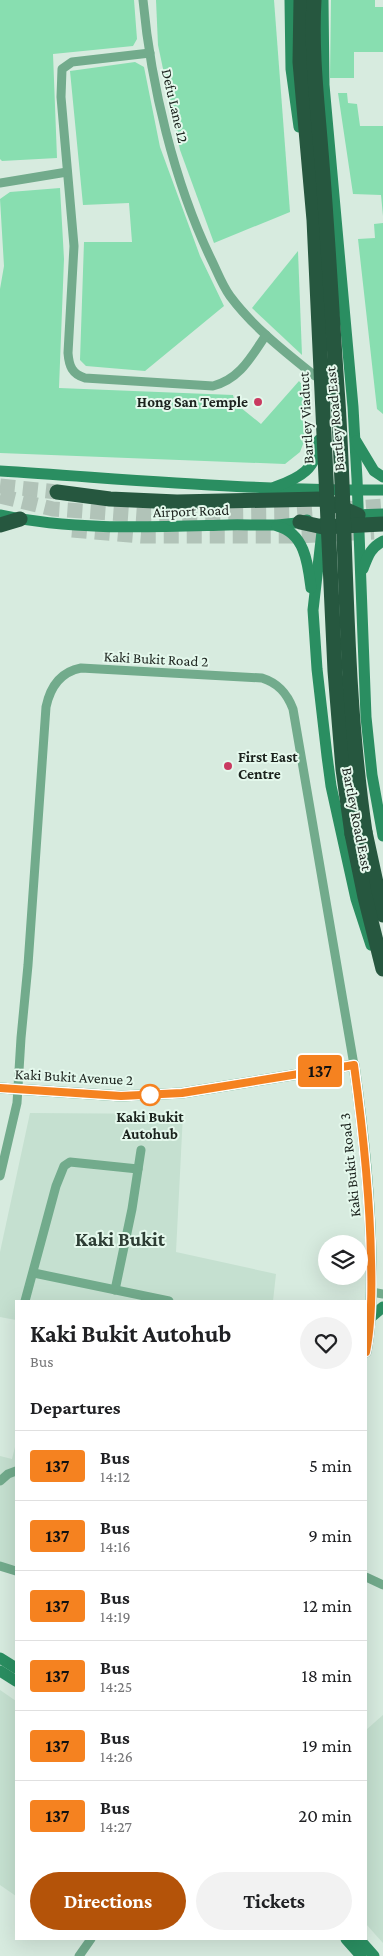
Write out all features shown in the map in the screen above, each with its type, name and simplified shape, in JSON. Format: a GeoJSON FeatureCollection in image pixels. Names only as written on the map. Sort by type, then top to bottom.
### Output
{"type":"FeatureCollection","features":[{"type":"Feature","properties":{"kind":"highway","name":"Bartley Viaduct"},"geometry":{"type":"LineString","coordinates":[[301,0],[301,72],[314,220],[335,680],[342,760],[359,833]]}},
{"type":"Feature","properties":{"kind":"highway"},"geometry":{"type":"LineString","coordinates":[[314,0],[314,67],[340,430],[352,718],[359,833]]}},
{"type":"Feature","properties":{"kind":"highway"},"geometry":{"type":"LineString","coordinates":[[57,492],[110,499],[177,502],[322,495],[358,520]]}},
{"type":"Feature","properties":{"kind":"highway"},"geometry":{"type":"LineString","coordinates":[[0,525],[20,519]]}},
{"type":"Feature","properties":{"kind":"highway"},"geometry":{"type":"LineString","coordinates":[[300,522],[358,520],[383,524]]}},
{"type":"Feature","properties":{"kind":"highway","name":"Bartley Road East"},"geometry":{"type":"LineString","coordinates":[[359,833],[383,915]]}},
{"type":"Feature","properties":{"kind":"highway","name":"Bartley Road East"},"geometry":{"type":"LineString","coordinates":[[359,833],[365,897],[383,971]]}},
{"type":"Feature","properties":{"kind":"main road","name":"Bartley Road East"},"geometry":{"type":"LineString","coordinates":[[275,487],[297,479],[316,459],[320,441],[302,151],[291,69],[290,0]]}},
{"type":"Feature","properties":{"kind":"main road"},"geometry":{"type":"LineString","coordinates":[[297,0],[306,7],[321,0]]}},
{"type":"Feature","properties":{"kind":"main road","name":"Bartley Road East"},"geometry":{"type":"LineString","coordinates":[[321,0],[324,86],[355,440],[366,717],[372,775],[383,836]]}},
{"type":"Feature","properties":{"kind":"main road"},"geometry":{"type":"LineString","coordinates":[[308,237],[316,230],[323,229],[328,230],[337,239]]}},
{"type":"Feature","properties":{"kind":"main road"},"geometry":{"type":"LineString","coordinates":[[355,440],[374,471],[383,477]]}},
{"type":"Feature","properties":{"kind":"main road","name":"Airport Road"},"geometry":{"type":"LineString","coordinates":[[0,471],[209,486],[275,487],[322,495],[358,490],[383,490]]}},
{"type":"Feature","properties":{"kind":"main road","name":"Bartley Road East"},"geometry":{"type":"LineString","coordinates":[[322,495],[323,522],[313,610],[317,669],[331,786],[356,899],[366,932],[383,971]]}},
{"type":"Feature","properties":{"kind":"main road"},"geometry":{"type":"LineString","coordinates":[[358,520],[383,514]]}},
{"type":"Feature","properties":{"kind":"main road","name":"Airport Road"},"geometry":{"type":"LineString","coordinates":[[0,515],[50,524],[135,528],[300,522]]}},
{"type":"Feature","properties":{"kind":"main road"},"geometry":{"type":"LineString","coordinates":[[271,524],[286,528],[297,538],[302,546],[309,569],[313,610]]}},
{"type":"Feature","properties":{"kind":"main road"},"geometry":{"type":"LineString","coordinates":[[361,576],[368,553],[383,542]]}},
{"type":"Feature","properties":{"kind":"main road","name":"Kaki Bukit Avenue 2"},"geometry":{"type":"LineString","coordinates":[[0,1088],[121,1096],[182,1093],[354,1065]]}},
{"type":"Feature","properties":{"kind":"main road","name":"Kaki Bukit Road 3"},"geometry":{"type":"LineString","coordinates":[[354,1065],[368,1177],[378,1293],[370,1318],[367,1345]]}},
{"type":"Feature","properties":{"kind":"main road"},"geometry":{"type":"LineString","coordinates":[[370,1318],[383,1307]]}},
{"type":"Feature","properties":{"kind":"main road"},"geometry":{"type":"LineString","coordinates":[[0,1658],[15,1667]]}},
{"type":"Feature","properties":{"kind":"main road"},"geometry":{"type":"LineString","coordinates":[[0,1671],[15,1680]]}},
{"type":"Feature","properties":{"kind":"main road"},"geometry":{"type":"LineString","coordinates":[[347,1940],[361,1956]]}},
{"type":"Feature","properties":{"kind":"main road"},"geometry":{"type":"LineString","coordinates":[[360,1940],[374,1956]]}},
{"type":"Feature","properties":{"kind":"street"},"geometry":{"type":"LineString","coordinates":[[143,0],[150,52]]}},
{"type":"Feature","properties":{"kind":"street","name":"Defu Lane 12"},"geometry":{"type":"LineString","coordinates":[[266,335],[236,376],[224,383],[213,386],[78,376],[69,365],[68,353],[74,246],[67,172],[66,134],[61,96],[62,69],[72,62],[150,52],[167,139],[201,237],[229,295],[266,335],[315,376]]}},
{"type":"Feature","properties":{"kind":"street"},"geometry":{"type":"LineString","coordinates":[[0,183],[67,172]]}},
{"type":"Feature","properties":{"kind":"street"},"geometry":{"type":"LineString","coordinates":[[303,366],[315,364]]}},
{"type":"Feature","properties":{"kind":"street","name":"Kaki Bukit Road 2"},"geometry":{"type":"LineString","coordinates":[[0,1176],[17,1102],[46,707],[51,689],[62,676],[71,670],[80,668],[262,678],[284,691],[290,700],[295,717],[354,1065]]}},
{"type":"Feature","properties":{"kind":"street"},"geometry":{"type":"LineString","coordinates":[[115,1290],[132,1209],[141,1150]]}},
{"type":"Feature","properties":{"kind":"street"},"geometry":{"type":"LineString","coordinates":[[25,1300],[56,1186],[64,1166],[70,1162],[138,1168]]}},
{"type":"Feature","properties":{"kind":"street"},"geometry":{"type":"LineString","coordinates":[[34,1273],[163,1300]]}},
{"type":"Feature","properties":{"kind":"street"},"geometry":{"type":"LineString","coordinates":[[0,1481],[8,1474],[15,1471]]}},
{"type":"Feature","properties":{"kind":"street"},"geometry":{"type":"LineString","coordinates":[[0,1566],[15,1571]]}},
{"type":"Feature","properties":{"kind":"street"},"geometry":{"type":"LineString","coordinates":[[367,1577],[383,1585]]}},
{"type":"Feature","properties":{"kind":"street"},"geometry":{"type":"LineString","coordinates":[[79,1956],[90,1940]]}},
{"type":"Feature","properties":{"kind":"shaded area"},"geometry":{"type":"Polygon","coordinates":[[[30,1113],[183,1114],[176,1252],[276,1274],[273,1300],[15,1300],[15,1320],[0,1317],[0,1252],[30,1113]]]}},
{"type":"Feature","properties":{"kind":"shaded area"},"geometry":{"type":"Polygon","coordinates":[[[15,1447],[15,1566],[0,1563],[0,1456],[12,1459],[15,1447]]]}},
{"type":"Feature","properties":{"kind":"shaded area"},"geometry":{"type":"Polygon","coordinates":[[[0,1690],[15,1700],[15,1895],[0,1885],[0,1690]]]}},
{"type":"Feature","properties":{"kind":"shaded area"},"geometry":{"type":"Polygon","coordinates":[[[383,1715],[383,1943],[367,1925],[367,1729],[383,1715]]]}},
{"type":"Feature","properties":{"kind":"green space"},"geometry":{"type":"Polygon","coordinates":[[[0,0],[134,0],[137,39],[133,46],[53,54],[57,158],[2,161],[0,159],[0,0]]]}},
{"type":"Feature","properties":{"kind":"green space"},"geometry":{"type":"Polygon","coordinates":[[[156,0],[274,0],[290,212],[214,243],[180,150],[158,45],[156,0]]]}},
{"type":"Feature","properties":{"kind":"green space"},"geometry":{"type":"Polygon","coordinates":[[[331,0],[375,0],[375,7],[383,7],[383,52],[354,52],[354,78],[330,78],[331,0]]]}},
{"type":"Feature","properties":{"kind":"green space"},"geometry":{"type":"Polygon","coordinates":[[[135,62],[144,67],[160,147],[200,256],[224,306],[145,371],[86,366],[80,360],[84,242],[132,242],[129,203],[83,205],[70,71],[135,62]]]}},
{"type":"Feature","properties":{"kind":"green space"},"geometry":{"type":"Polygon","coordinates":[[[338,93],[347,93],[348,103],[357,104],[360,126],[383,126],[383,216],[381,195],[353,194],[338,93]]]}},
{"type":"Feature","properties":{"kind":"green space"},"geometry":{"type":"Polygon","coordinates":[[[60,188],[64,259],[59,388],[233,395],[235,403],[261,424],[299,381],[304,387],[305,439],[300,452],[285,464],[0,453],[0,289],[4,266],[0,199],[10,192],[60,188]]]}},
{"type":"Feature","properties":{"kind":"green space"},"geometry":{"type":"Polygon","coordinates":[[[383,223],[383,414],[377,409],[358,239],[375,238],[374,224],[383,223]]]}},
{"type":"Feature","properties":{"kind":"green space"},"geometry":{"type":"Polygon","coordinates":[[[298,251],[302,355],[252,308],[298,251]]]}},
{"type":"Feature","properties":{"kind":"tunnel"},"geometry":{"type":"LineString","coordinates":[[0,486],[57,492]]}},
{"type":"Feature","properties":{"kind":"tunnel"},"geometry":{"type":"LineString","coordinates":[[0,496],[53,509],[138,515],[291,513],[383,506]]}},
{"type":"Feature","properties":{"kind":"tunnel"},"geometry":{"type":"LineString","coordinates":[[72,530],[141,536],[295,536],[374,532]]}},
{"type":"Feature","properties":{"kind":"bus line","name":"137"},"geometry":{"type":"LineString","coordinates":[[0,1088],[121,1096],[182,1093],[354,1065],[370,1206],[372,1292],[367,1347]]}},
{"type":"Feature","properties":{"kind":"place","name":"Hong San Temple"},"geometry":{"type":"Point","coordinates":[258,402]}},
{"type":"Feature","properties":{"kind":"place","name":"First East Centre"},"geometry":{"type":"Point","coordinates":[228,766]}},
{"type":"Feature","properties":{"kind":"place","name":"Kaki Bukit Autohub"},"geometry":{"type":"Point","coordinates":[150,1095]}},
{"type":"Feature","properties":{"kind":"district","name":"Kaki Bukit"},"geometry":{"type":"Point","coordinates":[120,1239]}}]}
